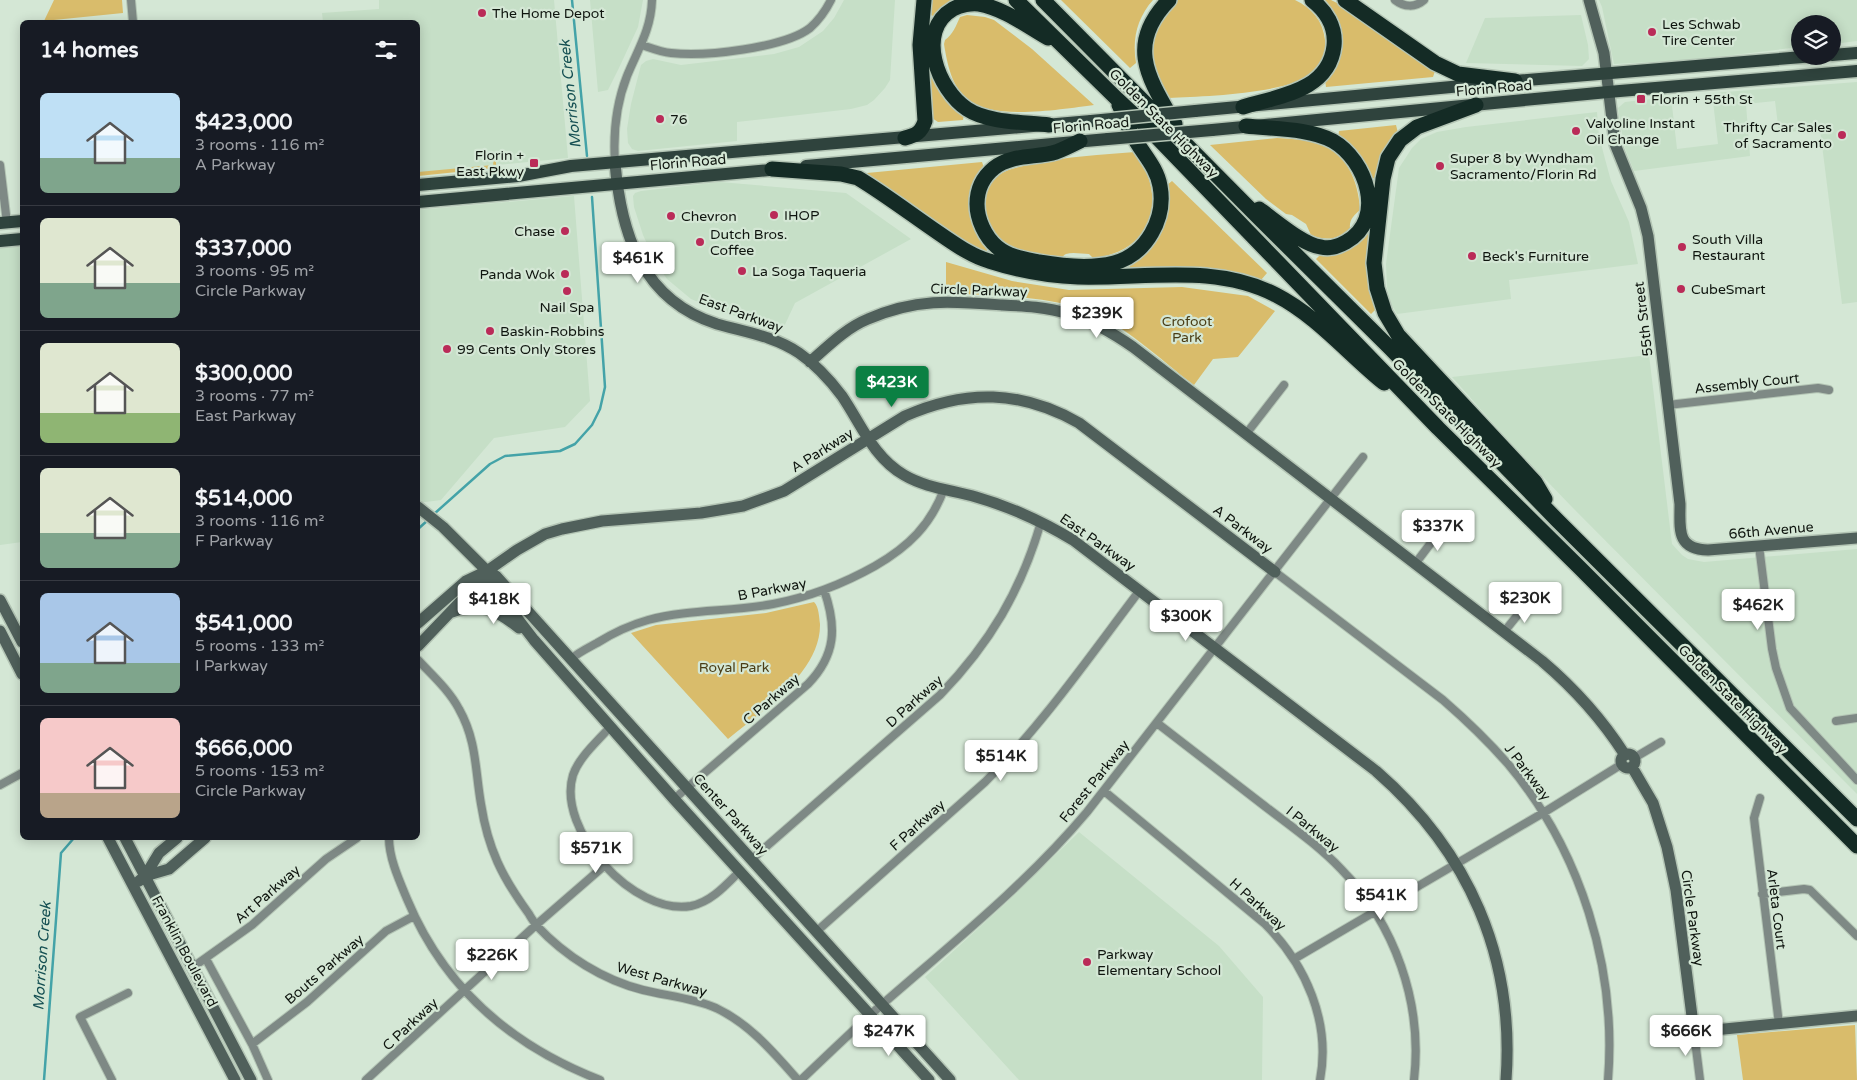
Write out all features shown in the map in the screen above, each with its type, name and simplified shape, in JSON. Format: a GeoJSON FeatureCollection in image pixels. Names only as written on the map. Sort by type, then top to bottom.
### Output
{"type":"FeatureCollection","features":[{"type":"Feature","properties":{"kind":"highway"},"geometry":{"type":"LineString","coordinates":[[905,138],[916,135],[922,129],[925,122],[920,45],[924,0]]}},
{"type":"Feature","properties":{"kind":"highway","name":"Golden State Highway"},"geometry":{"type":"LineString","coordinates":[[1016,0],[1147,127],[1438,428],[1857,846]]}},
{"type":"Feature","properties":{"kind":"highway","name":"Golden State Highway"},"geometry":{"type":"LineString","coordinates":[[1043,0],[1227,187],[1390,348],[1557,520],[1857,819]]}},
{"type":"Feature","properties":{"kind":"highway"},"geometry":{"type":"LineString","coordinates":[[1169,0],[1158,12],[1148,29],[1144,49],[1146,68],[1153,87],[1188,147]]}},
{"type":"Feature","properties":{"kind":"highway"},"geometry":{"type":"LineString","coordinates":[[1242,107],[1298,90],[1313,83],[1325,71],[1333,56],[1334,39],[1331,23],[1322,8],[1312,0]]}},
{"type":"Feature","properties":{"kind":"highway"},"geometry":{"type":"LineString","coordinates":[[1345,0],[1435,63],[1458,74],[1515,81]]}},
{"type":"Feature","properties":{"kind":"highway"},"geometry":{"type":"LineString","coordinates":[[1049,125],[986,118],[968,110],[952,97],[936,68],[934,55],[935,33],[948,12],[957,6],[978,4],[992,8],[1064,47]]}},
{"type":"Feature","properties":{"kind":"highway"},"geometry":{"type":"LineString","coordinates":[[1080,141],[1055,152],[1004,162],[995,167],[986,176],[977,195],[977,214],[984,232],[996,247],[1013,257],[1046,263],[1096,266],[1116,263],[1133,254],[1147,241],[1157,224],[1161,204],[1160,185],[1153,166],[1132,135],[1117,99]]}},
{"type":"Feature","properties":{"kind":"highway"},"geometry":{"type":"LineString","coordinates":[[1476,105],[1417,126],[1400,140],[1388,158],[1383,179],[1374,263],[1377,288],[1385,312],[1398,335],[1535,482],[1557,520]]}},
{"type":"Feature","properties":{"kind":"highway"},"geometry":{"type":"LineString","coordinates":[[1227,187],[1308,244],[1320,247],[1340,246],[1354,237],[1364,224],[1369,208],[1367,188],[1360,170],[1349,153],[1332,140],[1314,134],[1246,126]]}},
{"type":"Feature","properties":{"kind":"highway"},"geometry":{"type":"LineString","coordinates":[[772,170],[841,174],[858,178],[960,247],[987,261],[1020,270],[1078,277],[1191,274],[1218,276],[1256,286],[1290,303],[1308,316],[1438,428]]}},
{"type":"Feature","properties":{"kind":"main road"},"geometry":{"type":"LineString","coordinates":[[1841,54],[1857,53]]}},
{"type":"Feature","properties":{"kind":"main road","name":"Florin Road"},"geometry":{"type":"LineString","coordinates":[[420,185],[518,176],[571,166],[905,138],[1515,81],[1791,58]]}},
{"type":"Feature","properties":{"kind":"main road","name":"Florin Road"},"geometry":{"type":"LineString","coordinates":[[420,202],[1608,92],[1857,71]]}},
{"type":"Feature","properties":{"kind":"main road"},"geometry":{"type":"LineString","coordinates":[[4,223],[20,221]]}},
{"type":"Feature","properties":{"kind":"main road"},"geometry":{"type":"LineString","coordinates":[[0,241],[20,239]]}},
{"type":"Feature","properties":{"kind":"street"},"geometry":{"type":"LineString","coordinates":[[131,0],[133,20]]}},
{"type":"Feature","properties":{"kind":"street","name":"East Parkway"},"geometry":{"type":"LineString","coordinates":[[652,0],[650,20],[642,45],[627,75],[617,110],[614,146],[620,206],[630,242],[643,268],[674,302],[699,316],[719,324],[765,337],[798,352],[824,374],[842,396],[873,447],[887,462],[904,475],[930,486],[1000,505],[1041,522],[1073,540],[1394,788],[1429,824],[1456,864],[1475,899],[1489,934],[1496,958],[1505,1006],[1507,1029],[1506,1080]]}},
{"type":"Feature","properties":{"kind":"street"},"geometry":{"type":"LineString","coordinates":[[642,45],[662,52],[688,54],[770,45],[787,40],[809,28],[823,14],[831,0]]}},
{"type":"Feature","properties":{"kind":"street"},"geometry":{"type":"LineString","coordinates":[[1395,0],[1405,6],[1413,6],[1420,4],[1424,0]]}},
{"type":"Feature","properties":{"kind":"street","name":"55th Street"},"geometry":{"type":"LineString","coordinates":[[1589,0],[1602,42],[1615,144],[1640,208],[1648,236],[1680,504],[1680,528],[1688,547]]}},
{"type":"Feature","properties":{"kind":"street"},"geometry":{"type":"LineString","coordinates":[[0,165],[4,223]]}},
{"type":"Feature","properties":{"kind":"street","name":"Circle Parkway"},"geometry":{"type":"LineString","coordinates":[[810,362],[848,330],[866,320],[904,306],[952,301],[1047,308],[1069,314],[1114,334],[1557,674],[1583,699],[1613,736],[1653,803],[1667,847],[1676,890],[1700,1080]]}},
{"type":"Feature","properties":{"kind":"street"},"geometry":{"type":"LineString","coordinates":[[1246,434],[1284,385]]}},
{"type":"Feature","properties":{"kind":"street","name":"Assembly Court"},"geometry":{"type":"LineString","coordinates":[[1668,405],[1818,388],[1829,390]]}},
{"type":"Feature","properties":{"kind":"street","name":"A Parkway"},"geometry":{"type":"LineString","coordinates":[[420,621],[466,581],[487,571],[528,543],[545,534],[602,521],[701,513],[743,506],[784,491],[905,416],[948,401],[984,396],[1002,397],[1038,404],[1063,414],[1087,428],[1275,572]]}},
{"type":"Feature","properties":{"kind":"street","name":"Forest Parkway"},"geometry":{"type":"LineString","coordinates":[[799,1080],[869,1016],[1014,891],[1046,858],[1104,791],[1363,457]]}},
{"type":"Feature","properties":{"kind":"street","name":"B Parkway"},"geometry":{"type":"LineString","coordinates":[[571,659],[612,634],[648,620],[667,616],[772,604],[824,590],[863,573],[908,544],[928,522],[944,489]]}},
{"type":"Feature","properties":{"kind":"street","name":"Center Parkway"},"geometry":{"type":"LineString","coordinates":[[420,509],[444,527],[487,571],[496,576],[950,1080]]}},
{"type":"Feature","properties":{"kind":"street","name":"D Parkway"},"geometry":{"type":"LineString","coordinates":[[752,859],[940,695],[958,676],[980,650],[1004,614],[1026,568],[1041,522]]}},
{"type":"Feature","properties":{"kind":"street"},"geometry":{"type":"LineString","coordinates":[[1415,564],[1443,527]]}},
{"type":"Feature","properties":{"kind":"street","name":"66th Avenue"},"geometry":{"type":"LineString","coordinates":[[1688,547],[1697,550],[1708,550],[1857,538]]}},
{"type":"Feature","properties":{"kind":"street"},"geometry":{"type":"LineString","coordinates":[[1759,546],[1772,649],[1776,668],[1790,708],[1857,780]]}},
{"type":"Feature","properties":{"kind":"street","name":"A Parkway"},"geometry":{"type":"LineString","coordinates":[[420,644],[478,586],[487,571]]}},
{"type":"Feature","properties":{"kind":"street","name":"Center Parkway"},"geometry":{"type":"LineString","coordinates":[[487,571],[490,583],[534,640],[674,799],[929,1080]]}},
{"type":"Feature","properties":{"kind":"street","name":"J Parkway"},"geometry":{"type":"LineString","coordinates":[[1275,572],[1443,700],[1466,720],[1509,765],[1543,813],[1563,849],[1582,891],[1599,950],[1608,1011],[1608,1080]]}},
{"type":"Feature","properties":{"kind":"street","name":"C Parkway"},"geometry":{"type":"LineString","coordinates":[[674,799],[808,684],[820,670],[828,653],[832,635],[832,616],[824,590]]}},
{"type":"Feature","properties":{"kind":"street","name":"F Parkway"},"geometry":{"type":"LineString","coordinates":[[817,931],[1008,759],[1044,717],[1140,590]]}},
{"type":"Feature","properties":{"kind":"street"},"geometry":{"type":"LineString","coordinates":[[0,600],[20,638]]}},
{"type":"Feature","properties":{"kind":"street"},"geometry":{"type":"LineString","coordinates":[[1504,632],[1528,602]]}},
{"type":"Feature","properties":{"kind":"street"},"geometry":{"type":"LineString","coordinates":[[450,613],[466,608],[489,608],[501,613],[534,640]]}},
{"type":"Feature","properties":{"kind":"street"},"geometry":{"type":"LineString","coordinates":[[0,630],[20,670]]}},
{"type":"Feature","properties":{"kind":"street","name":"West Parkway"},"geometry":{"type":"LineString","coordinates":[[420,662],[447,692],[460,710],[475,753],[485,825],[496,859],[518,901],[536,925],[577,960],[608,977],[642,990],[692,1000],[718,1009],[745,1026],[761,1039],[799,1080]]}},
{"type":"Feature","properties":{"kind":"street"},"geometry":{"type":"LineString","coordinates":[[1836,721],[1857,718]]}},
{"type":"Feature","properties":{"kind":"street","name":"I Parkway"},"geometry":{"type":"LineString","coordinates":[[1157,723],[1327,855],[1353,881],[1375,912],[1396,952],[1410,995],[1415,1032],[1414,1080]]}},
{"type":"Feature","properties":{"kind":"street"},"geometry":{"type":"LineString","coordinates":[[610,727],[576,767],[571,784],[572,801],[580,828],[588,844],[604,866],[626,885],[642,895],[664,904],[682,906],[691,906],[707,900],[740,871]]}},
{"type":"Feature","properties":{"kind":"street"},"geometry":{"type":"LineString","coordinates":[[1294,959],[1661,742]]}},
{"type":"Feature","properties":{"kind":"street"},"geometry":{"type":"LineString","coordinates":[[0,785],[20,774]]}},
{"type":"Feature","properties":{"kind":"street","name":"H Parkway"},"geometry":{"type":"LineString","coordinates":[[1104,791],[1265,924],[1278,937],[1294,959],[1309,988],[1317,1014],[1322,1040],[1320,1080]]}},
{"type":"Feature","properties":{"kind":"street","name":"Arleta Court"},"geometry":{"type":"LineString","coordinates":[[1760,798],[1754,818],[1779,1024]]}},
{"type":"Feature","properties":{"kind":"street","name":"Franklin Boulevard"},"geometry":{"type":"LineString","coordinates":[[126,840],[251,1080]]}},
{"type":"Feature","properties":{"kind":"street"},"geometry":{"type":"LineString","coordinates":[[145,876],[159,853],[175,840]]}},
{"type":"Feature","properties":{"kind":"street"},"geometry":{"type":"LineString","coordinates":[[133,885],[145,876],[169,869],[203,840]]}},
{"type":"Feature","properties":{"kind":"street","name":"Art Parkway"},"geometry":{"type":"LineString","coordinates":[[192,967],[206,959],[263,915],[326,859],[354,840]]}},
{"type":"Feature","properties":{"kind":"street"},"geometry":{"type":"LineString","coordinates":[[389,840],[395,866],[414,916],[437,956],[464,991],[517,1038],[556,1061],[600,1080]]}},
{"type":"Feature","properties":{"kind":"street","name":"Franklin Boulevard"},"geometry":{"type":"LineString","coordinates":[[110,843],[235,1080]]}},
{"type":"Feature","properties":{"kind":"street","name":"C Parkway"},"geometry":{"type":"LineString","coordinates":[[366,1080],[536,925],[604,866]]}},
{"type":"Feature","properties":{"kind":"street"},"geometry":{"type":"LineString","coordinates":[[1762,894],[1810,890],[1857,936]]}},
{"type":"Feature","properties":{"kind":"street","name":"Bouts Parkway"},"geometry":{"type":"LineString","coordinates":[[252,1044],[308,1002],[386,931],[414,916]]}},
{"type":"Feature","properties":{"kind":"street"},"geometry":{"type":"LineString","coordinates":[[206,959],[252,1044],[268,1080]]}},
{"type":"Feature","properties":{"kind":"street"},"geometry":{"type":"LineString","coordinates":[[112,1080],[80,1016],[128,993]]}},
{"type":"Feature","properties":{"kind":"street"},"geometry":{"type":"LineString","coordinates":[[1694,1032],[1857,1016]]}},
{"type":"Feature","properties":{"kind":"street"},"geometry":{"type":"LineString","coordinates":[[575,1080],[579,1072]]}},
{"type":"Feature","properties":{"kind":"shaded area"},"geometry":{"type":"Polygon","coordinates":[[[379,0],[554,0],[568,158],[420,173],[420,20],[323,20],[322,13],[379,9],[379,0]]]}},
{"type":"Feature","properties":{"kind":"shaded area"},"geometry":{"type":"Polygon","coordinates":[[[590,0],[643,0],[638,27],[618,70],[608,90],[598,92],[590,0]]]}},
{"type":"Feature","properties":{"kind":"shaded area"},"geometry":{"type":"Polygon","coordinates":[[[844,0],[895,0],[890,80],[874,100],[867,105],[851,109],[737,122],[737,141],[638,151],[632,149],[628,143],[627,129],[641,65],[646,61],[653,59],[681,65],[774,54],[799,47],[823,31],[834,18],[844,0]]]}},
{"type":"Feature","properties":{"kind":"shaded area"},"geometry":{"type":"Polygon","coordinates":[[[1599,0],[1857,0],[1857,41],[1841,43],[1841,15],[1791,15],[1791,48],[1691,60],[1614,64],[1599,0]]]}},
{"type":"Feature","properties":{"kind":"shaded area"},"geometry":{"type":"Polygon","coordinates":[[[1581,15],[1588,45],[1589,59],[1582,66],[1466,63],[1485,18],[1581,15]]]}},
{"type":"Feature","properties":{"kind":"shaded area"},"geometry":{"type":"Polygon","coordinates":[[[1857,82],[1857,302],[1842,304],[1820,129],[1779,133],[1775,101],[1746,104],[1750,156],[1634,171],[1624,146],[1618,108],[1625,102],[1671,97],[1677,149],[1718,144],[1712,93],[1857,82]]]}},
{"type":"Feature","properties":{"kind":"shaded area"},"geometry":{"type":"Polygon","coordinates":[[[1597,112],[1599,136],[1605,159],[1611,181],[1629,222],[1638,264],[1509,280],[1511,299],[1397,314],[1391,304],[1387,287],[1386,264],[1399,168],[1412,148],[1421,139],[1437,132],[1597,112]]]}},
{"type":"Feature","properties":{"kind":"shaded area"},"geometry":{"type":"Polygon","coordinates":[[[720,182],[846,193],[911,239],[795,303],[782,331],[723,312],[691,299],[667,279],[657,265],[643,235],[634,207],[633,196],[635,193],[720,182]]]}},
{"type":"Feature","properties":{"kind":"shaded area"},"geometry":{"type":"Polygon","coordinates":[[[574,196],[590,401],[565,427],[494,438],[441,500],[420,503],[420,210],[574,196]]]}},
{"type":"Feature","properties":{"kind":"shaded area"},"geometry":{"type":"Polygon","coordinates":[[[20,246],[20,542],[0,545],[0,248],[20,246]]]}},
{"type":"Feature","properties":{"kind":"shaded area"},"geometry":{"type":"Polygon","coordinates":[[[1649,355],[1672,544],[1682,555],[1688,559],[1704,562],[1857,549],[1857,794],[1572,507],[1514,447],[1452,377],[1649,355]]]}},
{"type":"Feature","properties":{"kind":"shaded area","name":"Parkway Elementary School"},"geometry":{"type":"Polygon","coordinates":[[[1079,832],[1219,946],[1263,997],[1262,1080],[1019,1080],[925,977],[1005,904],[1079,832]]]}},
{"type":"Feature","properties":{"kind":"green space"},"geometry":{"type":"Polygon","coordinates":[[[54,0],[122,0],[123,13],[44,20],[54,0]]]}},
{"type":"Feature","properties":{"kind":"green space"},"geometry":{"type":"Polygon","coordinates":[[[930,0],[957,0],[935,17],[929,14],[930,0]]]}},
{"type":"Feature","properties":{"kind":"green space"},"geometry":{"type":"Polygon","coordinates":[[[1061,0],[1153,0],[1143,14],[1137,29],[1135,37],[1136,63],[1130,68],[1061,0]]]}},
{"type":"Feature","properties":{"kind":"green space"},"geometry":{"type":"Polygon","coordinates":[[[1178,0],[1295,0],[1307,7],[1316,16],[1322,27],[1325,44],[1322,62],[1315,72],[1286,85],[1246,92],[1169,98],[1151,69],[1152,35],[1173,3],[1178,0]]]}},
{"type":"Feature","properties":{"kind":"green space"},"geometry":{"type":"Polygon","coordinates":[[[1323,0],[1331,0],[1341,5],[1435,71],[1433,77],[1326,87],[1325,80],[1334,66],[1323,0]]]}},
{"type":"Feature","properties":{"kind":"green space"},"geometry":{"type":"Polygon","coordinates":[[[967,15],[994,20],[1032,49],[1094,105],[1047,111],[1011,112],[994,110],[968,100],[962,95],[954,82],[944,44],[960,17],[967,15]]]}},
{"type":"Feature","properties":{"kind":"green space"},"geometry":{"type":"Polygon","coordinates":[[[928,76],[933,76],[938,88],[964,114],[963,120],[938,122],[932,118],[928,76]]]}},
{"type":"Feature","properties":{"kind":"green space"},"geometry":{"type":"Polygon","coordinates":[[[1396,125],[1398,133],[1383,154],[1376,178],[1370,179],[1338,138],[1339,131],[1396,125]]]}},
{"type":"Feature","properties":{"kind":"green space"},"geometry":{"type":"Polygon","coordinates":[[[1277,138],[1308,140],[1323,144],[1333,150],[1348,167],[1357,188],[1360,210],[1352,218],[1350,228],[1346,232],[1337,237],[1327,239],[1311,235],[1306,224],[1292,215],[1286,214],[1266,199],[1210,145],[1277,138]]]}},
{"type":"Feature","properties":{"kind":"green space"},"geometry":{"type":"Polygon","coordinates":[[[1135,152],[1148,175],[1151,187],[1151,212],[1147,224],[1140,235],[1130,245],[1121,250],[1094,259],[1089,254],[1069,253],[1060,258],[1034,254],[1012,247],[1002,241],[987,225],[984,214],[986,193],[990,184],[1004,172],[1022,166],[1058,159],[1135,152]]]}},
{"type":"Feature","properties":{"kind":"green space"},"geometry":{"type":"Polygon","coordinates":[[[494,158],[496,159],[496,168],[420,176],[420,172],[493,165],[494,158]]]}},
{"type":"Feature","properties":{"kind":"green space"},"geometry":{"type":"Polygon","coordinates":[[[982,162],[985,171],[978,181],[988,247],[986,253],[971,246],[868,180],[867,173],[982,162]]]}},
{"type":"Feature","properties":{"kind":"green space"},"geometry":{"type":"Polygon","coordinates":[[[1172,181],[1267,273],[1261,280],[1227,270],[1209,268],[1130,269],[1129,264],[1155,239],[1161,230],[1168,211],[1167,185],[1172,181]]]}},
{"type":"Feature","properties":{"kind":"green space"},"geometry":{"type":"Polygon","coordinates":[[[1364,232],[1371,236],[1377,308],[1371,314],[1316,259],[1323,252],[1364,232]]]}},
{"type":"Feature","properties":{"kind":"green space","name":"Crofoot Park"},"geometry":{"type":"Polygon","coordinates":[[[946,262],[1012,281],[1069,290],[1182,287],[1248,296],[1275,311],[1238,357],[1213,359],[1194,385],[1127,333],[1083,309],[1067,304],[1033,299],[946,293],[946,262]]]}},
{"type":"Feature","properties":{"kind":"green space","name":"Royal Park"},"geometry":{"type":"Polygon","coordinates":[[[814,602],[818,609],[820,624],[818,642],[811,658],[787,689],[728,739],[631,633],[656,625],[766,613],[814,602]]]}},
{"type":"Feature","properties":{"kind":"green space"},"geometry":{"type":"Polygon","coordinates":[[[1855,1025],[1857,1080],[1743,1080],[1737,1035],[1855,1025]]]}},
{"type":"Feature","properties":{"kind":"waterway","name":"Morrison Creek"},"geometry":{"type":"LineString","coordinates":[[572,0],[587,156]]}},
{"type":"Feature","properties":{"kind":"waterway","name":"Morrison Creek"},"geometry":{"type":"LineString","coordinates":[[434,514],[490,464],[505,456],[560,451],[575,444],[592,425],[600,409],[605,387],[592,197]]}},
{"type":"Feature","properties":{"kind":"waterway","name":"Morrison Creek"},"geometry":{"type":"LineString","coordinates":[[420,527],[428,520]]}},
{"type":"Feature","properties":{"kind":"waterway","name":"Morrison Creek"},"geometry":{"type":"LineString","coordinates":[[44,1080],[61,853],[72,840]]}},
{"type":"Feature","properties":{"kind":"place","name":"The Home Depot"},"geometry":{"type":"Point","coordinates":[482,13]}},
{"type":"Feature","properties":{"kind":"place","name":"Les Schwab Tire Center"},"geometry":{"type":"Point","coordinates":[1652,32]}},
{"type":"Feature","properties":{"kind":"place","name":"Florin + 55th St"},"geometry":{"type":"Point","coordinates":[1641,99]}},
{"type":"Feature","properties":{"kind":"place","name":"76"},"geometry":{"type":"Point","coordinates":[660,119]}},
{"type":"Feature","properties":{"kind":"place","name":"Valvoline Instant Oil Change"},"geometry":{"type":"Point","coordinates":[1576,131]}},
{"type":"Feature","properties":{"kind":"place","name":"Thrifty Car Sales of Sacramento"},"geometry":{"type":"Point","coordinates":[1842,135]}},
{"type":"Feature","properties":{"kind":"place","name":"Florin + East Pkwy"},"geometry":{"type":"Point","coordinates":[534,163]}},
{"type":"Feature","properties":{"kind":"place","name":"Super 8 by Wyndham Sacramento/Florin Rd"},"geometry":{"type":"Point","coordinates":[1440,166]}},
{"type":"Feature","properties":{"kind":"place","name":"IHOP"},"geometry":{"type":"Point","coordinates":[774,215]}},
{"type":"Feature","properties":{"kind":"place","name":"Chevron"},"geometry":{"type":"Point","coordinates":[671,216]}},
{"type":"Feature","properties":{"kind":"place","name":"Chase"},"geometry":{"type":"Point","coordinates":[565,231]}},
{"type":"Feature","properties":{"kind":"place","name":"Dutch Bros. Coffee"},"geometry":{"type":"Point","coordinates":[700,242]}},
{"type":"Feature","properties":{"kind":"place","name":"South Villa Restaurant"},"geometry":{"type":"Point","coordinates":[1682,247]}},
{"type":"Feature","properties":{"kind":"place","name":"Beck's Furniture"},"geometry":{"type":"Point","coordinates":[1472,256]}},
{"type":"Feature","properties":{"kind":"place","name":"La Soga Taqueria"},"geometry":{"type":"Point","coordinates":[742,271]}},
{"type":"Feature","properties":{"kind":"place","name":"Panda Wok"},"geometry":{"type":"Point","coordinates":[565,274]}},
{"type":"Feature","properties":{"kind":"place","name":"CubeSmart"},"geometry":{"type":"Point","coordinates":[1681,289]}},
{"type":"Feature","properties":{"kind":"place","name":"Nail Spa"},"geometry":{"type":"Point","coordinates":[567,291]}},
{"type":"Feature","properties":{"kind":"place","name":"Baskin-Robbins"},"geometry":{"type":"Point","coordinates":[490,331]}},
{"type":"Feature","properties":{"kind":"place","name":"99 Cents Only Stores"},"geometry":{"type":"Point","coordinates":[447,349]}},
{"type":"Feature","properties":{"kind":"place","name":"Parkway Elementary School"},"geometry":{"type":"Point","coordinates":[1087,962]}}]}
